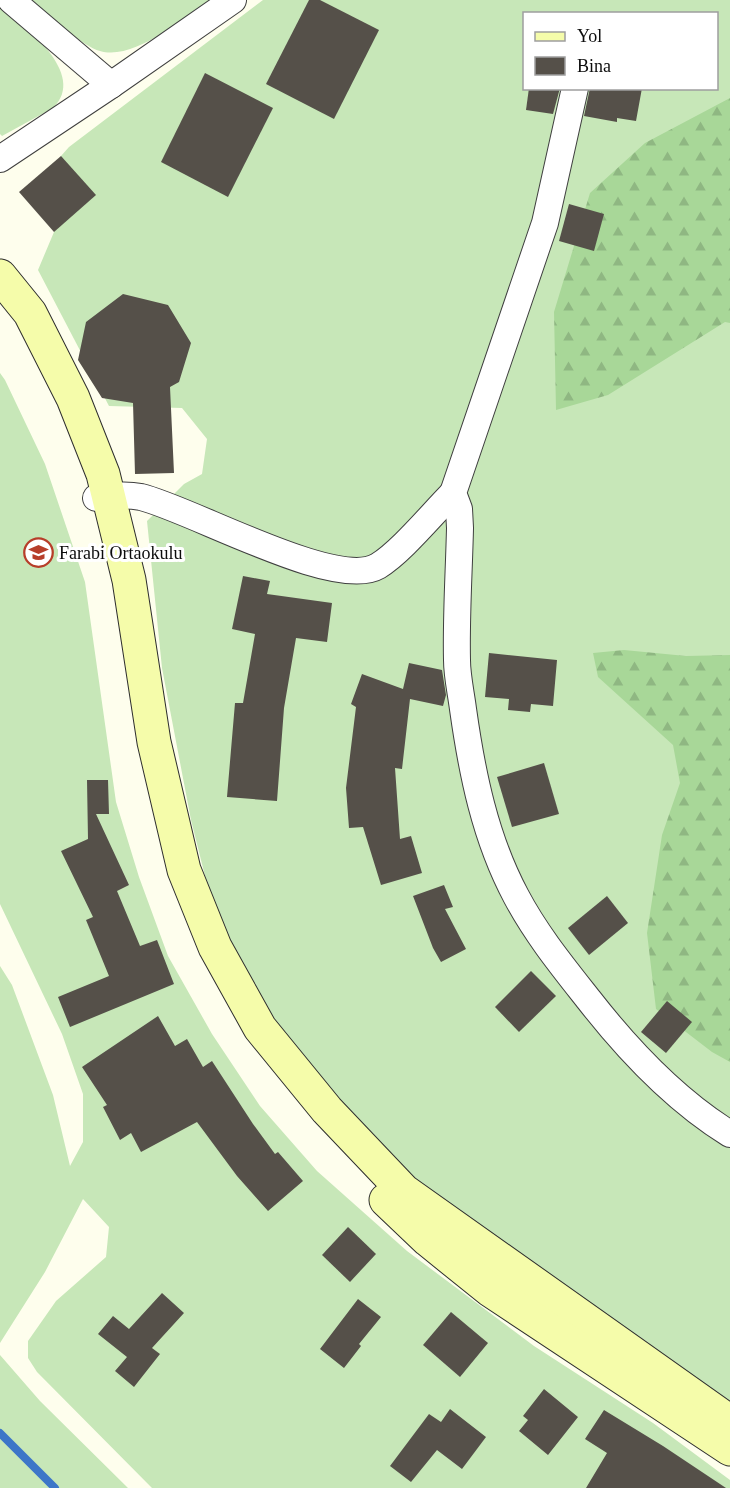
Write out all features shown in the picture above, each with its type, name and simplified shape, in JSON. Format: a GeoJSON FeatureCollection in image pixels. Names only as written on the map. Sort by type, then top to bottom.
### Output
{"type":"FeatureCollection","features":[{"type":"Feature","properties":{"kind":"main road"},"geometry":{"type":"LineString","coordinates":[[0,276],[30,313],[73,398],[103,474],[102,497],[142,778],[159,850],[173,895],[218,996],[248,1043],[292,1101],[370,1186],[428,1240],[490,1290],[730,1449]]}},
{"type":"Feature","properties":{"kind":"main road"},"geometry":{"type":"LineString","coordinates":[[0,311],[36,365],[102,497],[129,580],[154,742],[184,870],[215,948],[260,1028],[327,1110],[404,1191],[730,1422]]}},
{"type":"Feature","properties":{"kind":"street"},"geometry":{"type":"LineString","coordinates":[[11,0],[111,85]]}},
{"type":"Feature","properties":{"kind":"street"},"geometry":{"type":"LineString","coordinates":[[0,159],[233,0]]}},
{"type":"Feature","properties":{"kind":"street"},"geometry":{"type":"LineString","coordinates":[[102,497],[121,495],[140,497],[171,506],[261,546],[315,564],[357,572],[377,567],[400,548],[453,493],[545,223],[575,90]]}},
{"type":"Feature","properties":{"kind":"street"},"geometry":{"type":"LineString","coordinates":[[453,493],[459,510],[460,528],[457,662],[466,733],[479,801],[493,844],[515,895],[537,933],[613,1031],[657,1075],[713,1123],[730,1134]]}},
{"type":"Feature","properties":{"kind":"green space"},"geometry":{"type":"Polygon","coordinates":[[[28,0],[211,0],[173,27],[143,44],[128,50],[113,52],[100,51],[84,43],[28,0]]]}},
{"type":"Feature","properties":{"kind":"green space"},"geometry":{"type":"Polygon","coordinates":[[[263,0],[730,0],[730,1401],[485,1239],[389,1159],[281,1033],[249,978],[213,908],[191,820],[162,668],[147,521],[184,484],[202,474],[207,439],[182,408],[109,406],[38,270],[54,232],[61,156],[69,147],[263,0]]]}},
{"type":"Feature","properties":{"kind":"green space"},"geometry":{"type":"Polygon","coordinates":[[[0,3],[49,51],[63,80],[62,95],[53,108],[2,136],[0,134],[0,3]]]}},
{"type":"Feature","properties":{"kind":"green space"},"geometry":{"type":"Polygon","coordinates":[[[730,98],[730,323],[725,322],[608,395],[556,410],[554,312],[590,193],[645,143],[730,98]]]}},
{"type":"Feature","properties":{"kind":"green space"},"geometry":{"type":"Polygon","coordinates":[[[0,373],[45,464],[85,582],[116,802],[139,877],[168,956],[212,1034],[260,1106],[317,1171],[407,1251],[534,1346],[653,1423],[730,1480],[730,1488],[152,1488],[37,1372],[28,1358],[28,1341],[56,1301],[106,1257],[109,1227],[83,1199],[45,1272],[0,1343],[0,966],[12,985],[53,1095],[70,1166],[83,1142],[83,1094],[62,1034],[0,904],[0,373]]]}},
{"type":"Feature","properties":{"kind":"green space"},"geometry":{"type":"Polygon","coordinates":[[[624,650],[686,656],[730,655],[730,1062],[712,1052],[656,1009],[647,933],[662,835],[680,783],[673,745],[598,677],[593,653],[624,650]]]}},
{"type":"Feature","properties":{"kind":"green space"},"geometry":{"type":"Polygon","coordinates":[[[0,1355],[40,1401],[128,1488],[0,1488],[0,1355]]]}},
{"type":"Feature","properties":{"kind":"building"},"geometry":{"type":"Polygon","coordinates":[[[309,0],[320,0],[379,30],[334,119],[266,84],[309,0]]]}},
{"type":"Feature","properties":{"kind":"building"},"geometry":{"type":"Polygon","coordinates":[[[205,73],[273,108],[228,197],[161,162],[205,73]]]}},
{"type":"Feature","properties":{"kind":"building"},"geometry":{"type":"Polygon","coordinates":[[[529,90],[559,90],[553,114],[526,110],[529,90]]]}},
{"type":"Feature","properties":{"kind":"building"},"geometry":{"type":"Polygon","coordinates":[[[590,90],[642,90],[636,121],[617,118],[617,122],[584,116],[590,90]]]}},
{"type":"Feature","properties":{"kind":"building"},"geometry":{"type":"Polygon","coordinates":[[[61,156],[96,195],[54,232],[19,192],[61,156]]]}},
{"type":"Feature","properties":{"kind":"building"},"geometry":{"type":"Polygon","coordinates":[[[569,204],[604,214],[594,251],[559,241],[569,204]]]}},
{"type":"Feature","properties":{"kind":"building"},"geometry":{"type":"Polygon","coordinates":[[[123,294],[168,305],[191,343],[179,382],[170,387],[174,473],[135,474],[133,403],[102,398],[78,360],[86,322],[123,294]]]}},
{"type":"Feature","properties":{"kind":"building"},"geometry":{"type":"Polygon","coordinates":[[[243,576],[270,581],[267,594],[332,603],[327,642],[296,638],[284,708],[277,801],[227,797],[235,703],[243,703],[255,634],[232,629],[243,576]]]}},
{"type":"Feature","properties":{"kind":"building"},"geometry":{"type":"Polygon","coordinates":[[[489,653],[557,660],[553,706],[531,704],[530,712],[508,710],[509,699],[485,697],[489,653]]]}},
{"type":"Feature","properties":{"kind":"building"},"geometry":{"type":"Polygon","coordinates":[[[409,663],[442,670],[446,695],[443,706],[410,699],[402,769],[395,768],[400,839],[411,836],[422,873],[381,885],[363,827],[349,828],[346,788],[356,707],[351,704],[362,674],[403,689],[409,663]]]}},
{"type":"Feature","properties":{"kind":"building"},"geometry":{"type":"Polygon","coordinates":[[[544,763],[559,814],[512,827],[497,777],[544,763]]]}},
{"type":"Feature","properties":{"kind":"building"},"geometry":{"type":"Polygon","coordinates":[[[87,780],[108,780],[109,814],[96,814],[129,885],[117,891],[140,946],[157,940],[174,984],[70,1027],[58,997],[109,976],[86,920],[93,917],[61,851],[88,839],[87,780]]]}},
{"type":"Feature","properties":{"kind":"building"},"geometry":{"type":"Polygon","coordinates":[[[444,885],[453,907],[445,909],[466,949],[441,962],[433,948],[413,896],[444,885]]]}},
{"type":"Feature","properties":{"kind":"building"},"geometry":{"type":"Polygon","coordinates":[[[607,896],[628,923],[589,955],[568,928],[607,896]]]}},
{"type":"Feature","properties":{"kind":"building"},"geometry":{"type":"Polygon","coordinates":[[[531,971],[556,996],[519,1032],[495,1007],[531,971]]]}},
{"type":"Feature","properties":{"kind":"building"},"geometry":{"type":"Polygon","coordinates":[[[667,1001],[692,1022],[666,1053],[641,1032],[667,1001]]]}},
{"type":"Feature","properties":{"kind":"building"},"geometry":{"type":"Polygon","coordinates":[[[158,1016],[175,1046],[187,1039],[203,1067],[212,1061],[275,1154],[278,1152],[303,1181],[268,1211],[237,1176],[197,1122],[141,1152],[131,1133],[120,1140],[103,1107],[107,1105],[82,1067],[158,1016]]]}},
{"type":"Feature","properties":{"kind":"building"},"geometry":{"type":"Polygon","coordinates":[[[348,1227],[376,1254],[350,1282],[322,1255],[348,1227]]]}},
{"type":"Feature","properties":{"kind":"building"},"geometry":{"type":"Polygon","coordinates":[[[162,1293],[184,1313],[152,1348],[160,1354],[134,1387],[115,1371],[127,1357],[98,1334],[113,1316],[129,1329],[162,1293]]]}},
{"type":"Feature","properties":{"kind":"building"},"geometry":{"type":"Polygon","coordinates":[[[358,1299],[381,1317],[359,1344],[361,1346],[344,1368],[320,1349],[358,1299]]]}},
{"type":"Feature","properties":{"kind":"building"},"geometry":{"type":"Polygon","coordinates":[[[451,1312],[488,1343],[460,1377],[423,1345],[451,1312]]]}},
{"type":"Feature","properties":{"kind":"building"},"geometry":{"type":"Polygon","coordinates":[[[544,1389],[578,1417],[548,1455],[519,1431],[528,1420],[523,1416],[544,1389]]]}},
{"type":"Feature","properties":{"kind":"building"},"geometry":{"type":"Polygon","coordinates":[[[450,1409],[486,1437],[462,1469],[437,1450],[411,1482],[390,1466],[429,1414],[441,1422],[450,1409]]]}},
{"type":"Feature","properties":{"kind":"building"},"geometry":{"type":"Polygon","coordinates":[[[604,1410],[726,1488],[586,1488],[607,1453],[585,1439],[604,1410]]]}},
{"type":"Feature","properties":{"kind":"waterway"},"geometry":{"type":"LineString","coordinates":[[0,1433],[55,1488]]}},
{"type":"Feature","properties":{"kind":"place","name":"Farabi Ortaokulu"},"geometry":{"type":"Point","coordinates":[38,553]}}]}
